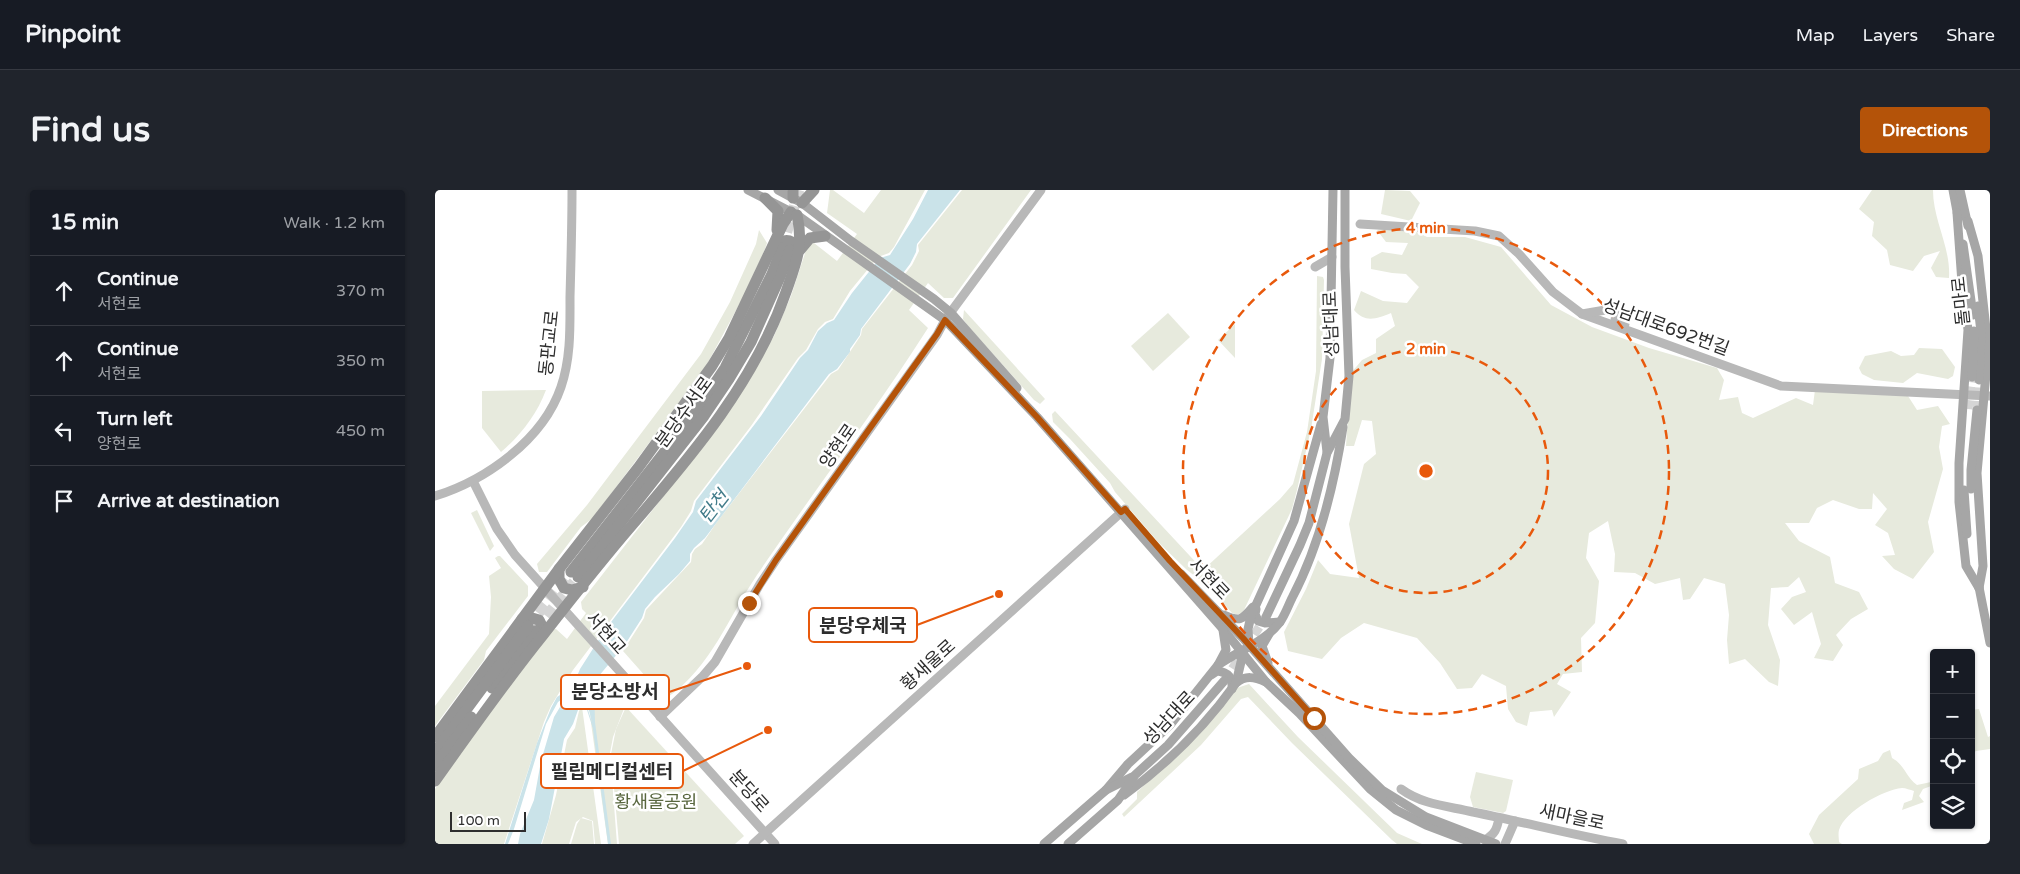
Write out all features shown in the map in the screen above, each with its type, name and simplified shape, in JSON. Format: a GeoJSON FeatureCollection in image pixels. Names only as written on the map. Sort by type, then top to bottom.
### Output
{"type":"FeatureCollection","features":[{"type":"Feature","properties":{"kind":"highway"},"geometry":{"type":"LineString","coordinates":[[787,248],[795,204],[814,190]]}},
{"type":"Feature","properties":{"kind":"highway"},"geometry":{"type":"LineString","coordinates":[[765,198],[778,211],[787,248],[790,281]]}},
{"type":"Feature","properties":{"kind":"highway"},"geometry":{"type":"LineString","coordinates":[[746,302],[787,248],[801,233],[795,204]]}},
{"type":"Feature","properties":{"kind":"highway"},"geometry":{"type":"LineString","coordinates":[[787,248],[810,238],[825,236]]}},
{"type":"Feature","properties":{"kind":"highway"},"geometry":{"type":"LineString","coordinates":[[435,737],[532,628],[567,614],[573,576],[613,501],[712,366],[770,262],[777,245],[785,240],[793,242],[797,249],[790,281],[768,338],[740,388],[666,487],[633,524],[573,576],[545,589],[532,628],[490,704],[435,781]]}},
{"type":"Feature","properties":{"kind":"highway","name":"분당수서로"},"geometry":{"type":"LineString","coordinates":[[573,576],[718,397],[743,357],[764,313],[787,248]]}},
{"type":"Feature","properties":{"kind":"highway","name":"분당수서로"},"geometry":{"type":"LineString","coordinates":[[573,576],[695,413],[725,368],[787,248]]}},
{"type":"Feature","properties":{"kind":"highway"},"geometry":{"type":"LineString","coordinates":[[633,524],[646,502],[715,412],[751,353],[764,313]]}},
{"type":"Feature","properties":{"kind":"highway"},"geometry":{"type":"LineString","coordinates":[[613,501],[627,490],[724,356],[741,337]]}},
{"type":"Feature","properties":{"kind":"highway"},"geometry":{"type":"LineString","coordinates":[[435,752],[532,628]]}},
{"type":"Feature","properties":{"kind":"highway"},"geometry":{"type":"LineString","coordinates":[[435,766],[532,628]]}},
{"type":"Feature","properties":{"kind":"main road","name":"동판교로"},"geometry":{"type":"LineString","coordinates":[[435,496],[473,481],[496,467],[521,446],[548,411],[560,389],[569,346],[572,190]]}},
{"type":"Feature","properties":{"kind":"main road"},"geometry":{"type":"LineString","coordinates":[[747,190],[765,198],[795,204]]}},
{"type":"Feature","properties":{"kind":"main road"},"geometry":{"type":"LineString","coordinates":[[778,190],[795,204],[825,236]]}},
{"type":"Feature","properties":{"kind":"main road","name":"양현로"},"geometry":{"type":"LineString","coordinates":[[660,717],[715,662],[759,584],[948,317],[1041,190]]}},
{"type":"Feature","properties":{"kind":"main road","name":"성남대로"},"geometry":{"type":"LineString","coordinates":[[1327,452],[1323,417],[1330,358],[1333,190]]}},
{"type":"Feature","properties":{"kind":"main road","name":"성남대로"},"geometry":{"type":"LineString","coordinates":[[1265,617],[1285,579],[1309,523],[1327,452],[1345,419],[1349,376],[1344,243],[1345,190]]}},
{"type":"Feature","properties":{"kind":"main road"},"geometry":{"type":"LineString","coordinates":[[1953,190],[1957,213],[1961,266],[1976,310],[1977,330],[1965,395],[1959,463],[1960,521],[1966,566],[1979,588]]}},
{"type":"Feature","properties":{"kind":"main road"},"geometry":{"type":"LineString","coordinates":[[1960,190],[1978,256],[1977,330],[1987,396],[1977,473],[1983,566],[1979,588]]}},
{"type":"Feature","properties":{"kind":"main road","name":"서현로"},"geometry":{"type":"LineString","coordinates":[[795,204],[929,295],[1037,417],[1249,645],[1349,758],[1381,790],[1426,817],[1496,844]]}},
{"type":"Feature","properties":{"kind":"main road","name":"성남대로692번길"},"geometry":{"type":"LineString","coordinates":[[1360,224],[1475,231],[1499,236],[1519,254],[1553,292],[1581,314],[1781,386],[1987,396]]}},
{"type":"Feature","properties":{"kind":"main road","name":"서현로"},"geometry":{"type":"LineString","coordinates":[[825,236],[922,304],[948,317]]}},
{"type":"Feature","properties":{"kind":"main road"},"geometry":{"type":"LineString","coordinates":[[1332,257],[1315,267],[1332,275]]}},
{"type":"Feature","properties":{"kind":"main road"},"geometry":{"type":"LineString","coordinates":[[1581,314],[1617,308],[1615,320],[1630,326],[1637,334]]}},
{"type":"Feature","properties":{"kind":"main road","name":"돌마로"},"geometry":{"type":"LineString","coordinates":[[1975,378],[1977,330]]}},
{"type":"Feature","properties":{"kind":"main road"},"geometry":{"type":"LineString","coordinates":[[1972,410],[1971,470],[1979,588],[1990,643]]}},
{"type":"Feature","properties":{"kind":"main road"},"geometry":{"type":"LineString","coordinates":[[1249,645],[1251,616],[1294,521],[1314,456],[1323,417]]}},
{"type":"Feature","properties":{"kind":"main road"},"geometry":{"type":"LineString","coordinates":[[1218,665],[1271,631],[1280,622],[1305,574],[1336,470],[1345,419]]}},
{"type":"Feature","properties":{"kind":"main road"},"geometry":{"type":"LineString","coordinates":[[473,481],[505,543],[567,614]]}},
{"type":"Feature","properties":{"kind":"main road","name":"서현로"},"geometry":{"type":"LineString","coordinates":[[1123,511],[1266,682],[1299,714],[1345,764],[1382,799],[1396,810],[1476,844]]}},
{"type":"Feature","properties":{"kind":"main road","name":"황새울로"},"geometry":{"type":"LineString","coordinates":[[753,844],[1123,511]]}},
{"type":"Feature","properties":{"kind":"main road"},"geometry":{"type":"LineString","coordinates":[[1259,600],[1255,614],[1257,621],[1265,623],[1280,622]]}},
{"type":"Feature","properties":{"kind":"main road"},"geometry":{"type":"LineString","coordinates":[[1220,614],[1237,620],[1240,619],[1259,600]]}},
{"type":"Feature","properties":{"kind":"main road","name":"서현교"},"geometry":{"type":"LineString","coordinates":[[567,614],[638,693]]}},
{"type":"Feature","properties":{"kind":"main road"},"geometry":{"type":"LineString","coordinates":[[1107,790],[1128,764],[1169,725],[1218,665],[1226,650],[1223,629]]}},
{"type":"Feature","properties":{"kind":"main road"},"geometry":{"type":"LineString","coordinates":[[1271,631],[1263,646],[1271,671]]}},
{"type":"Feature","properties":{"kind":"main road"},"geometry":{"type":"LineString","coordinates":[[1234,686],[1241,662],[1241,651]]}},
{"type":"Feature","properties":{"kind":"main road"},"geometry":{"type":"LineString","coordinates":[[1210,675],[1217,671],[1225,672],[1231,678],[1234,686]]}},
{"type":"Feature","properties":{"kind":"main road"},"geometry":{"type":"LineString","coordinates":[[1118,800],[1143,781],[1192,735],[1243,678],[1248,677],[1266,682]]}},
{"type":"Feature","properties":{"kind":"main road","name":"성남대로"},"geometry":{"type":"LineString","coordinates":[[1068,844],[1118,800],[1135,775],[1167,745],[1224,681]]}},
{"type":"Feature","properties":{"kind":"main road","name":"분당로"},"geometry":{"type":"LineString","coordinates":[[638,693],[775,844]]}},
{"type":"Feature","properties":{"kind":"main road","name":"성남대로"},"geometry":{"type":"LineString","coordinates":[[1044,844],[1107,790],[1135,775]]}},
{"type":"Feature","properties":{"kind":"main road","name":"새마을로"},"geometry":{"type":"LineString","coordinates":[[1401,789],[1429,803],[1623,844]]}},
{"type":"Feature","properties":{"kind":"main road"},"geometry":{"type":"LineString","coordinates":[[1485,840],[1492,836],[1496,830],[1499,818]]}},
{"type":"Feature","properties":{"kind":"main road"},"geometry":{"type":"LineString","coordinates":[[1505,844],[1515,821]]}},
{"type":"Feature","properties":{"kind":"green space"},"geometry":{"type":"Polygon","coordinates":[[[830,190],[833,190],[864,213],[881,190],[925,190],[894,247],[889,253],[878,257],[850,291],[833,319],[825,322],[818,329],[806,350],[798,358],[751,426],[694,501],[691,511],[681,527],[573,670],[551,706],[544,722],[504,844],[435,844],[435,789],[483,719],[553,629],[556,629],[567,639],[586,613],[582,609],[581,602],[718,426],[774,336],[791,296],[808,244],[814,243],[837,261],[857,234],[827,213],[830,190]]]}},
{"type":"Feature","properties":{"kind":"green space"},"geometry":{"type":"Polygon","coordinates":[[[962,190],[1031,190],[953,298],[944,298],[928,283],[909,310],[928,328],[757,575],[707,657],[683,685],[668,697],[662,695],[623,651],[644,618],[646,610],[691,562],[695,549],[702,544],[831,374],[838,370],[861,335],[862,329],[912,265],[919,251],[918,245],[962,190]]]}},
{"type":"Feature","properties":{"kind":"green space"},"geometry":{"type":"Polygon","coordinates":[[[1385,190],[1410,191],[1420,203],[1411,221],[1381,214],[1385,190]]]}},
{"type":"Feature","properties":{"kind":"green space"},"geometry":{"type":"Polygon","coordinates":[[[1872,190],[1933,190],[1936,212],[1949,267],[1949,278],[1936,277],[1931,268],[1940,251],[1924,256],[1913,271],[1890,265],[1887,250],[1872,236],[1874,222],[1859,209],[1872,190]]]}},
{"type":"Feature","properties":{"kind":"green space"},"geometry":{"type":"Polygon","coordinates":[[[1403,225],[1427,237],[1465,237],[1501,247],[1551,305],[1592,327],[1649,348],[1717,368],[1724,380],[1719,400],[1738,397],[1742,413],[1753,418],[1796,398],[1813,405],[1815,390],[1908,396],[1917,410],[1938,406],[1950,424],[1942,426],[1939,447],[1943,469],[1928,522],[1934,552],[1913,579],[1894,569],[1882,556],[1895,555],[1888,533],[1875,525],[1887,509],[1873,493],[1872,509],[1859,509],[1833,500],[1817,508],[1809,523],[1785,523],[1799,541],[1830,557],[1835,583],[1859,592],[1868,609],[1851,619],[1836,635],[1843,645],[1833,661],[1814,658],[1821,644],[1812,612],[1794,625],[1781,609],[1792,597],[1806,592],[1799,577],[1788,587],[1771,588],[1768,625],[1780,660],[1778,686],[1769,682],[1745,659],[1729,664],[1727,640],[1729,615],[1725,584],[1704,578],[1690,599],[1683,600],[1680,578],[1655,584],[1635,573],[1614,572],[1615,554],[1608,521],[1589,533],[1586,558],[1599,581],[1595,623],[1581,638],[1582,672],[1563,674],[1557,684],[1571,692],[1554,717],[1552,710],[1530,712],[1527,726],[1516,722],[1508,709],[1506,686],[1482,674],[1472,688],[1457,689],[1440,663],[1417,638],[1364,623],[1341,638],[1322,659],[1288,651],[1284,632],[1306,589],[1318,560],[1330,574],[1359,578],[1349,524],[1364,464],[1376,454],[1372,421],[1362,420],[1354,446],[1346,446],[1351,373],[1362,360],[1376,353],[1376,339],[1395,326],[1391,313],[1371,319],[1362,317],[1354,310],[1361,291],[1383,301],[1407,303],[1419,287],[1406,274],[1371,269],[1371,258],[1382,252],[1402,255],[1408,243],[1386,242],[1377,230],[1403,225]]]}},
{"type":"Feature","properties":{"kind":"green space"},"geometry":{"type":"Polygon","coordinates":[[[759,230],[767,243],[765,249],[747,290],[705,368],[593,518],[581,527],[547,572],[539,572],[537,564],[587,505],[701,354],[730,302],[756,244],[759,230]]]}},
{"type":"Feature","properties":{"kind":"green space"},"geometry":{"type":"Polygon","coordinates":[[[1317,276],[1323,277],[1324,280],[1322,359],[1311,429],[1297,490],[1292,509],[1244,610],[1240,614],[1235,614],[1208,586],[1187,570],[1159,543],[1115,492],[1110,483],[1053,422],[1052,414],[1055,411],[1203,570],[1280,499],[1293,484],[1307,432],[1316,371],[1317,276]]]}},
{"type":"Feature","properties":{"kind":"green space"},"geometry":{"type":"Polygon","coordinates":[[[964,310],[1045,399],[1040,404],[1034,400],[968,326],[963,319],[964,310]]]}},
{"type":"Feature","properties":{"kind":"green space"},"geometry":{"type":"Polygon","coordinates":[[[1168,313],[1190,337],[1153,371],[1131,346],[1168,313]]]}},
{"type":"Feature","properties":{"kind":"green space"},"geometry":{"type":"Polygon","coordinates":[[[1235,324],[1235,358],[1218,340],[1235,324]]]}},
{"type":"Feature","properties":{"kind":"green space"},"geometry":{"type":"Polygon","coordinates":[[[1919,348],[1942,349],[1955,367],[1953,376],[1948,379],[1917,373],[1903,383],[1874,380],[1862,374],[1859,368],[1865,356],[1891,351],[1901,356],[1914,355],[1919,348]]]}},
{"type":"Feature","properties":{"kind":"green space"},"geometry":{"type":"Polygon","coordinates":[[[546,390],[528,424],[501,452],[482,428],[482,391],[546,390]]]}},
{"type":"Feature","properties":{"kind":"green space"},"geometry":{"type":"Polygon","coordinates":[[[477,510],[494,546],[490,551],[471,513],[477,510]]]}},
{"type":"Feature","properties":{"kind":"green space"},"geometry":{"type":"Polygon","coordinates":[[[498,556],[528,586],[528,596],[486,651],[484,660],[435,726],[435,706],[489,634],[491,597],[489,576],[501,568],[495,558],[498,556]]]}},
{"type":"Feature","properties":{"kind":"green space"},"geometry":{"type":"Polygon","coordinates":[[[600,678],[625,706],[613,737],[610,753],[617,844],[608,844],[591,723],[590,709],[600,678]]]}},
{"type":"Feature","properties":{"kind":"green space"},"geometry":{"type":"Polygon","coordinates":[[[1249,684],[1298,737],[1397,833],[1422,844],[1397,844],[1392,840],[1292,743],[1248,697],[1241,699],[1201,745],[1124,817],[1122,814],[1137,799],[1137,792],[1196,737],[1237,688],[1249,684]]]}},
{"type":"Feature","properties":{"kind":"green space"},"geometry":{"type":"Polygon","coordinates":[[[582,707],[601,844],[595,844],[593,821],[583,817],[576,822],[569,844],[542,844],[556,795],[567,740],[575,728],[579,711],[582,707]]]}},
{"type":"Feature","properties":{"kind":"green space","name":"황새울공원"},"geometry":{"type":"Polygon","coordinates":[[[626,707],[744,836],[735,844],[619,844],[611,754],[616,729],[626,707]]]}},
{"type":"Feature","properties":{"kind":"green space"},"geometry":{"type":"Polygon","coordinates":[[[1979,709],[1988,737],[1990,736],[1990,749],[1975,752],[1975,710],[1979,709]]]}},
{"type":"Feature","properties":{"kind":"green space"},"geometry":{"type":"Polygon","coordinates":[[[1890,750],[1892,758],[1900,764],[1917,785],[1930,782],[1930,786],[1923,789],[1919,796],[1924,802],[1902,810],[1904,803],[1912,800],[1914,791],[1902,788],[1885,793],[1857,809],[1843,823],[1839,830],[1839,842],[1842,844],[1814,844],[1809,834],[1819,815],[1858,779],[1859,769],[1878,761],[1883,753],[1890,750]]]}},
{"type":"Feature","properties":{"kind":"green space"},"geometry":{"type":"Polygon","coordinates":[[[1476,772],[1513,780],[1506,811],[1503,813],[1473,807],[1470,797],[1476,772]]]}},
{"type":"Feature","properties":{"kind":"green space"},"geometry":{"type":"Polygon","coordinates":[[[581,818],[592,821],[594,844],[571,844],[577,824],[581,818]]]}},
{"type":"Feature","properties":{"kind":"water","name":"탄천"},"geometry":{"type":"Polygon","coordinates":[[[928,190],[960,190],[917,244],[916,252],[910,264],[861,329],[860,335],[850,349],[850,352],[837,369],[829,374],[705,538],[694,548],[690,554],[690,561],[645,609],[642,618],[624,646],[598,677],[594,685],[595,722],[611,844],[608,844],[592,722],[587,703],[578,710],[573,724],[564,739],[549,819],[541,844],[518,844],[520,834],[534,800],[541,761],[554,717],[563,702],[561,700],[546,724],[514,829],[508,844],[505,844],[537,743],[557,697],[569,689],[575,681],[580,669],[605,630],[675,538],[693,512],[696,501],[761,416],[800,358],[808,350],[818,331],[834,320],[852,293],[880,258],[890,255],[913,219],[928,190]]]}},
{"type":"Feature","properties":{"kind":"waterway"},"geometry":{"type":"LineString","coordinates":[[585,702],[593,727]]}},
{"type":"Feature","properties":{"kind":"tunnel"},"geometry":{"type":"LineString","coordinates":[[782,248],[799,190]]}},
{"type":"Feature","properties":{"kind":"tunnel"},"geometry":{"type":"LineString","coordinates":[[1968,409],[1972,377]]}},
{"type":"Feature","properties":{"kind":"tunnel"},"geometry":{"type":"LineString","coordinates":[[1977,410],[1979,380]]}},
{"type":"Feature","properties":{"kind":"tunnel"},"geometry":{"type":"LineString","coordinates":[[528,626],[571,572]]}},
{"type":"Feature","properties":{"kind":"tunnel"},"geometry":{"type":"LineString","coordinates":[[536,629],[578,577]]}},
{"type":"Feature","properties":{"kind":"tunnel"},"geometry":{"type":"LineString","coordinates":[[1225,680],[1265,618]]}},
{"type":"Feature","properties":{"kind":"place","name":"분당우체국"},"geometry":{"type":"Point","coordinates":[999,594]}},
{"type":"Feature","properties":{"kind":"place","name":"분당소방서"},"geometry":{"type":"Point","coordinates":[747,666]}},
{"type":"Feature","properties":{"kind":"place","name":"필립메디컬센터"},"geometry":{"type":"Point","coordinates":[768,730]}},
{"type":"Feature","properties":{"kind":"route"},"geometry":{"type":"LineString","coordinates":[[749,603],[759,584],[849,459],[945,320],[1037,417],[1121,512],[1125,509],[1170,561],[1243,638],[1314,718]]}}]}
